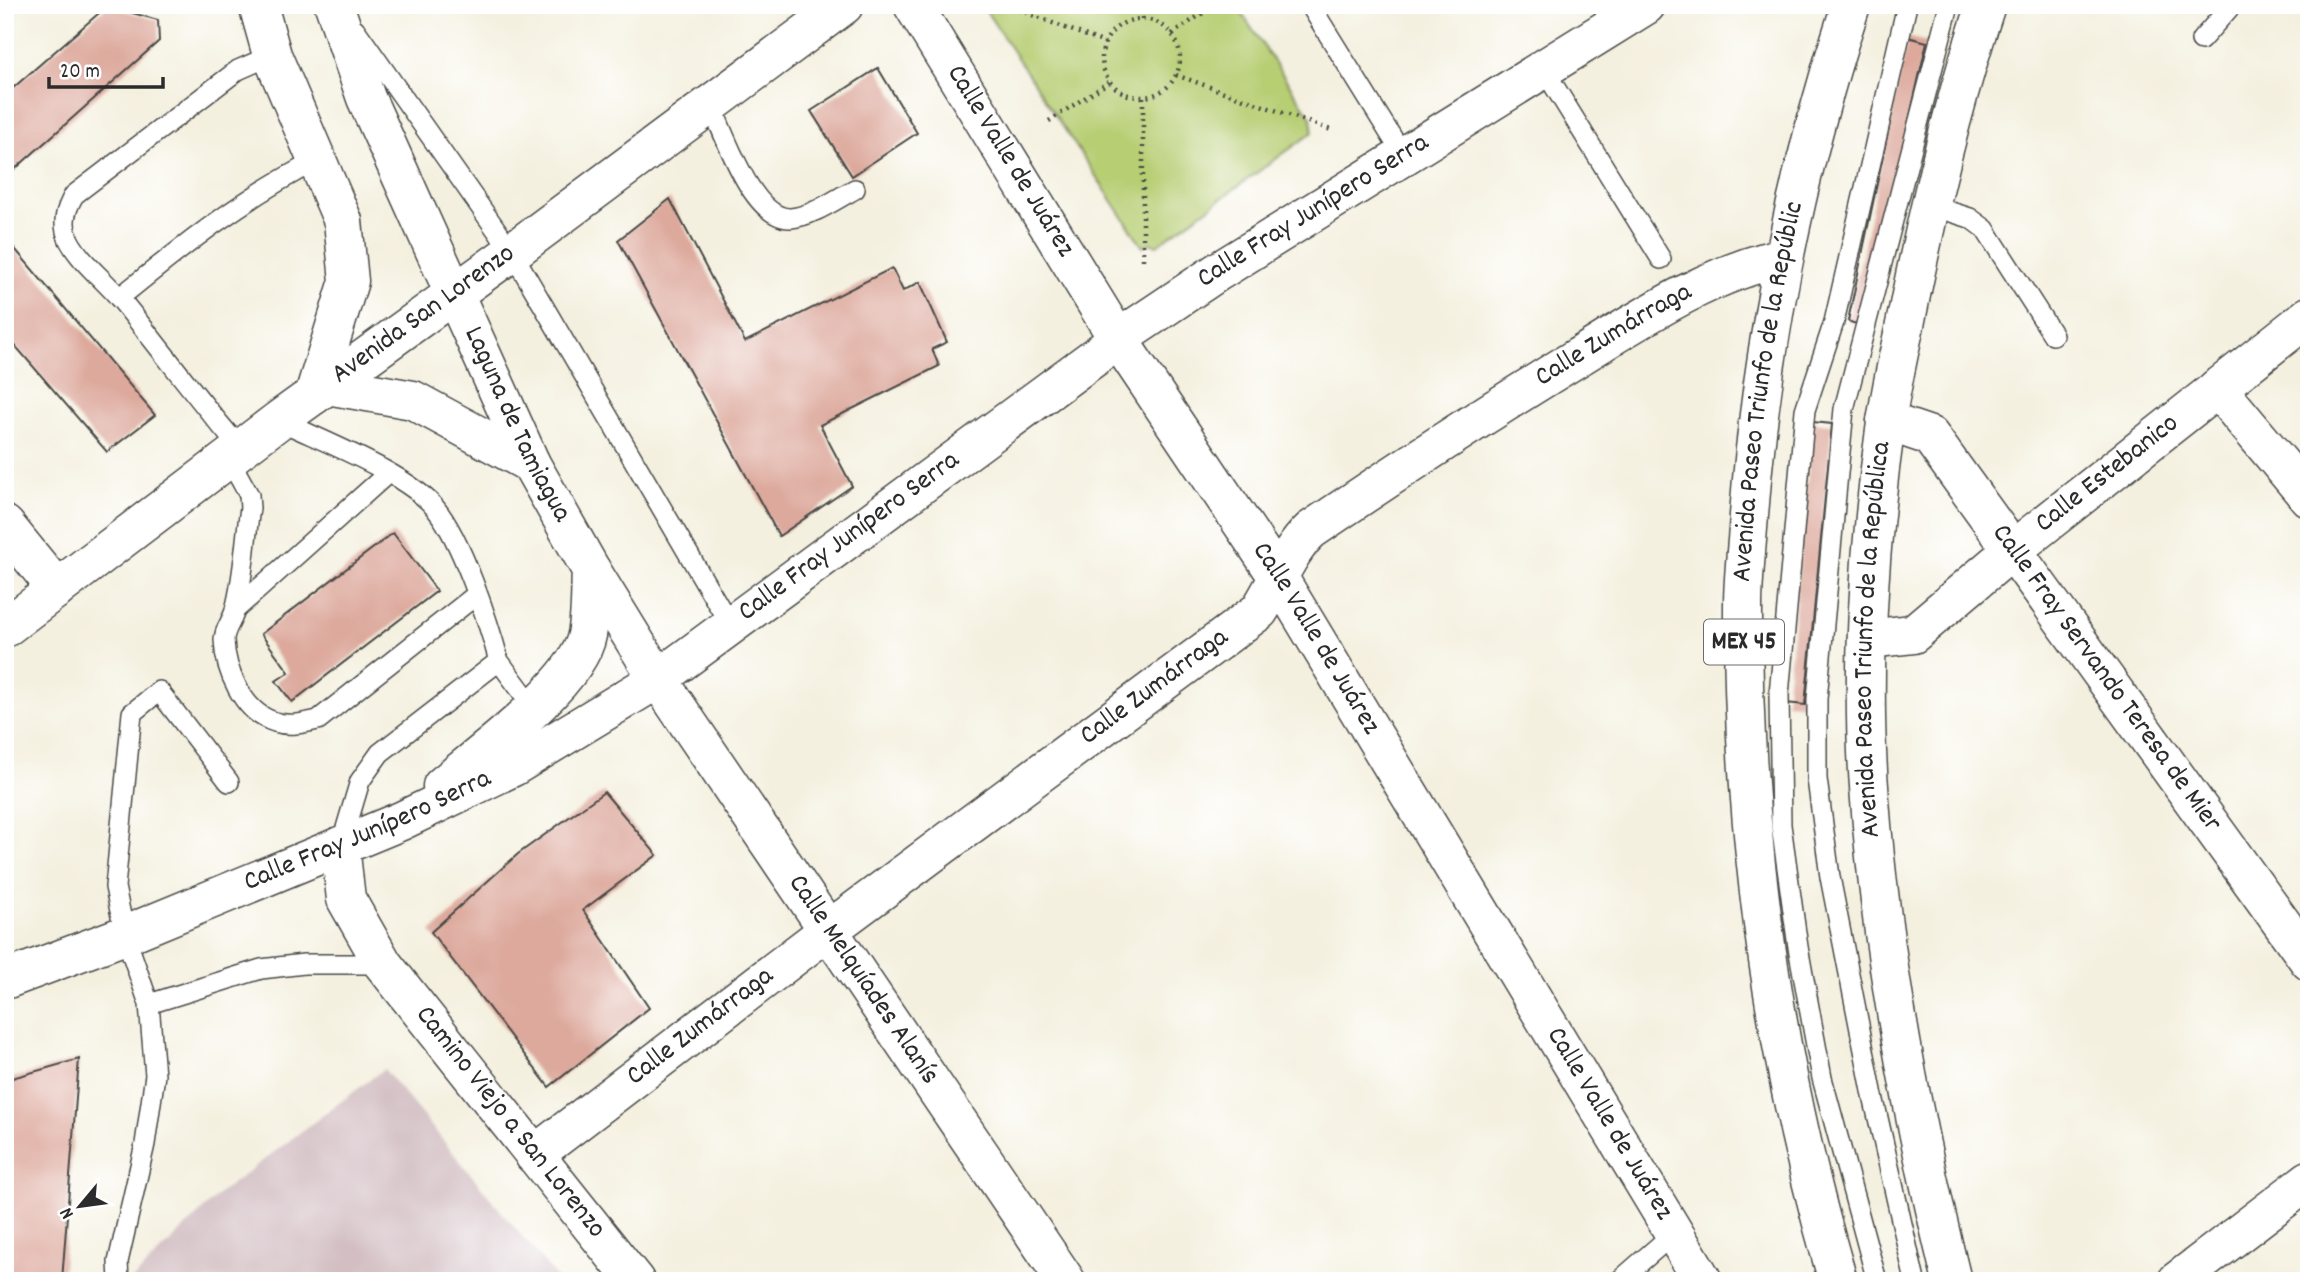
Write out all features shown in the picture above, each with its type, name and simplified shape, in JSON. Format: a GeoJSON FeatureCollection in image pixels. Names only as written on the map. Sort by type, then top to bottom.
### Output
{"type":"FeatureCollection","features":[{"type":"Feature","properties":{"kind":"main road"},"geometry":{"type":"LineString","coordinates":[[258,5],[272,55],[343,221],[349,281],[320,390],[413,400],[531,464]]}},
{"type":"Feature","properties":{"kind":"main road","name":"Laguna de Tamiagua"},"geometry":{"type":"LineString","coordinates":[[337,5],[366,98],[531,464],[591,570],[658,679]]}},
{"type":"Feature","properties":{"kind":"main road","name":"Avenida San Lorenzo"},"geometry":{"type":"LineString","coordinates":[[5,628],[279,420],[512,253],[844,5]]}},
{"type":"Feature","properties":{"kind":"main road","name":"Calle Valle de Juárez"},"geometry":{"type":"LineString","coordinates":[[913,5],[1118,340],[1280,580],[1703,1281]]}},
{"type":"Feature","properties":{"kind":"main road","name":"Calle Fray Junípero Serra"},"geometry":{"type":"LineString","coordinates":[[5,980],[125,935],[401,821],[513,767],[658,679],[1118,340],[1219,271],[1646,5]]}},
{"type":"Feature","properties":{"kind":"main road","name":"Avenida Paseo Triunfo de la Repúblic"},"geometry":{"type":"LineString","coordinates":[[1838,1281],[1790,1095],[1757,894],[1746,747],[1742,603],[1754,454],[1784,257],[1851,5]]}},
{"type":"Feature","properties":{"kind":"main road","name":"Avenida Paseo Triunfo de la República"},"geometry":{"type":"LineString","coordinates":[[1951,1281],[1920,1151],[1890,980],[1869,798],[1867,639],[1886,421],[1929,205],[1971,49],[1986,5]]}},
{"type":"Feature","properties":{"kind":"main road","name":"Calle Zumárraga"},"geometry":{"type":"LineString","coordinates":[[534,1155],[830,929],[1259,611],[1280,580],[1295,544],[1311,530],[1464,427],[1635,321],[1746,265],[1784,257]]}},
{"type":"Feature","properties":{"kind":"main road","name":"Calle Estebanico"},"geometry":{"type":"LineString","coordinates":[[1867,639],[1913,634],[2010,552],[2309,316]]}},
{"type":"Feature","properties":{"kind":"main road"},"geometry":{"type":"LineString","coordinates":[[2217,388],[2309,498]]}},
{"type":"Feature","properties":{"kind":"main road","name":"Calle Fray Servando Teresa de Mier"},"geometry":{"type":"LineString","coordinates":[[1886,421],[1930,436],[2010,552],[2309,961]]}},
{"type":"Feature","properties":{"kind":"main road"},"geometry":{"type":"LineString","coordinates":[[5,525],[57,589]]}},
{"type":"Feature","properties":{"kind":"main road"},"geometry":{"type":"LineString","coordinates":[[401,821],[534,708],[571,667],[587,637],[591,570]]}},
{"type":"Feature","properties":{"kind":"main road","name":"Calle Melquíades Alanís"},"geometry":{"type":"LineString","coordinates":[[658,679],[830,929],[1066,1281]]}},
{"type":"Feature","properties":{"kind":"main road","name":"Camino Viejo a San Lorenzo"},"geometry":{"type":"LineString","coordinates":[[341,846],[346,899],[383,964],[635,1281]]}},
{"type":"Feature","properties":{"kind":"main road"},"geometry":{"type":"LineString","coordinates":[[2177,1281],[2309,1180]]}},
{"type":"Feature","properties":{"kind":"lane"},"geometry":{"type":"LineString","coordinates":[[337,5],[512,253],[730,625]]}},
{"type":"Feature","properties":{"kind":"lane"},"geometry":{"type":"LineString","coordinates":[[1310,5],[1403,155]]}},
{"type":"Feature","properties":{"kind":"lane"},"geometry":{"type":"LineString","coordinates":[[1877,1281],[1822,1079],[1798,947],[1781,825],[1779,695],[1805,410],[1834,322],[1908,5]]}},
{"type":"Feature","properties":{"kind":"lane"},"geometry":{"type":"LineString","coordinates":[[1915,1281],[1830,877],[1817,779],[1817,699],[1844,409],[1950,5]]}},
{"type":"Feature","properties":{"kind":"lane"},"geometry":{"type":"LineString","coordinates":[[2201,40],[2232,5]]}},
{"type":"Feature","properties":{"kind":"lane"},"geometry":{"type":"LineString","coordinates":[[272,55],[238,70],[74,195],[66,209],[64,225],[80,256],[119,298],[236,454],[249,495],[250,508],[235,610],[224,636],[227,664],[237,688],[262,716],[292,725],[318,720],[476,596]]}},
{"type":"Feature","properties":{"kind":"lane"},"geometry":{"type":"LineString","coordinates":[[1543,68],[1661,259]]}},
{"type":"Feature","properties":{"kind":"lane"},"geometry":{"type":"LineString","coordinates":[[710,103],[755,196],[776,216],[791,218],[812,212],[855,189]]}},
{"type":"Feature","properties":{"kind":"lane"},"geometry":{"type":"LineString","coordinates":[[119,298],[197,235],[282,177],[318,160]]}},
{"type":"Feature","properties":{"kind":"lane"},"geometry":{"type":"LineString","coordinates":[[1929,205],[1970,218],[1985,229],[2053,335]]}},
{"type":"Feature","properties":{"kind":"lane"},"geometry":{"type":"LineString","coordinates":[[279,420],[387,474],[435,508],[455,538],[499,661],[534,708]]}},
{"type":"Feature","properties":{"kind":"lane"},"geometry":{"type":"LineString","coordinates":[[235,610],[387,474]]}},
{"type":"Feature","properties":{"kind":"lane"},"geometry":{"type":"LineString","coordinates":[[341,846],[360,781],[380,753],[499,661]]}},
{"type":"Feature","properties":{"kind":"lane"},"geometry":{"type":"LineString","coordinates":[[119,1281],[118,1262],[145,1144],[155,1075],[149,1004],[125,935],[115,887],[132,713],[159,691],[229,782]]}},
{"type":"Feature","properties":{"kind":"lane"},"geometry":{"type":"LineString","coordinates":[[149,1004],[261,969],[304,964],[383,964]]}},
{"type":"Feature","properties":{"kind":"lane"},"geometry":{"type":"LineString","coordinates":[[1619,1281],[1674,1233]]}},
{"type":"Feature","properties":{"kind":"path"},"geometry":{"type":"LineString","coordinates":[[1006,5],[1105,43]]}},
{"type":"Feature","properties":{"kind":"path"},"geometry":{"type":"LineString","coordinates":[[1142,5],[1142,19]]}},
{"type":"Feature","properties":{"kind":"path"},"geometry":{"type":"LineString","coordinates":[[1172,34],[1215,5]]}},
{"type":"Feature","properties":{"kind":"path"},"geometry":{"type":"LineString","coordinates":[[1142,19],[1153,21],[1172,34],[1179,54],[1176,75],[1163,91],[1143,97],[1130,96],[1110,82],[1103,70],[1105,43],[1120,25],[1142,19]]}},
{"type":"Feature","properties":{"kind":"path"},"geometry":{"type":"LineString","coordinates":[[1176,75],[1334,131]]}},
{"type":"Feature","properties":{"kind":"path"},"geometry":{"type":"LineString","coordinates":[[1049,121],[1110,82]]}},
{"type":"Feature","properties":{"kind":"path"},"geometry":{"type":"LineString","coordinates":[[1143,97],[1143,261]]}},
{"type":"Feature","properties":{"kind":"shaded area"},"geometry":{"type":"Polygon","coordinates":[[[384,1069],[559,1281],[131,1281],[220,1193],[384,1069]]]}},
{"type":"Feature","properties":{"kind":"green space"},"geometry":{"type":"Polygon","coordinates":[[[982,5],[1236,5],[1311,117],[1313,132],[1157,245],[1149,243],[1143,247],[982,5]]]}},
{"type":"Feature","properties":{"kind":"building"},"geometry":{"type":"Polygon","coordinates":[[[107,6],[158,20],[159,41],[5,178],[5,95],[107,6]]]}},
{"type":"Feature","properties":{"kind":"building"},"geometry":{"type":"Polygon","coordinates":[[[1908,37],[1927,42],[1862,324],[1853,323],[1848,321],[1908,37]]]}},
{"type":"Feature","properties":{"kind":"building"},"geometry":{"type":"Polygon","coordinates":[[[878,68],[917,133],[852,176],[811,111],[878,68]]]}},
{"type":"Feature","properties":{"kind":"building"},"geometry":{"type":"Polygon","coordinates":[[[670,199],[745,342],[892,268],[903,291],[920,282],[947,342],[932,349],[939,366],[820,425],[852,486],[779,536],[618,240],[670,199]]]}},
{"type":"Feature","properties":{"kind":"building"},"geometry":{"type":"Polygon","coordinates":[[[5,237],[155,415],[107,452],[5,334],[5,237]]]}},
{"type":"Feature","properties":{"kind":"building"},"geometry":{"type":"Polygon","coordinates":[[[1813,422],[1832,424],[1805,705],[1786,703],[1813,422]]]}},
{"type":"Feature","properties":{"kind":"building"},"geometry":{"type":"Polygon","coordinates":[[[393,533],[437,591],[292,702],[276,681],[289,672],[261,634],[393,533]]]}},
{"type":"Feature","properties":{"kind":"building"},"geometry":{"type":"Polygon","coordinates":[[[604,792],[657,855],[583,910],[649,1008],[549,1087],[431,932],[518,854],[604,792]]]}},
{"type":"Feature","properties":{"kind":"building"},"geometry":{"type":"Polygon","coordinates":[[[79,1059],[62,1281],[5,1281],[5,1080],[79,1059]]]}}]}
